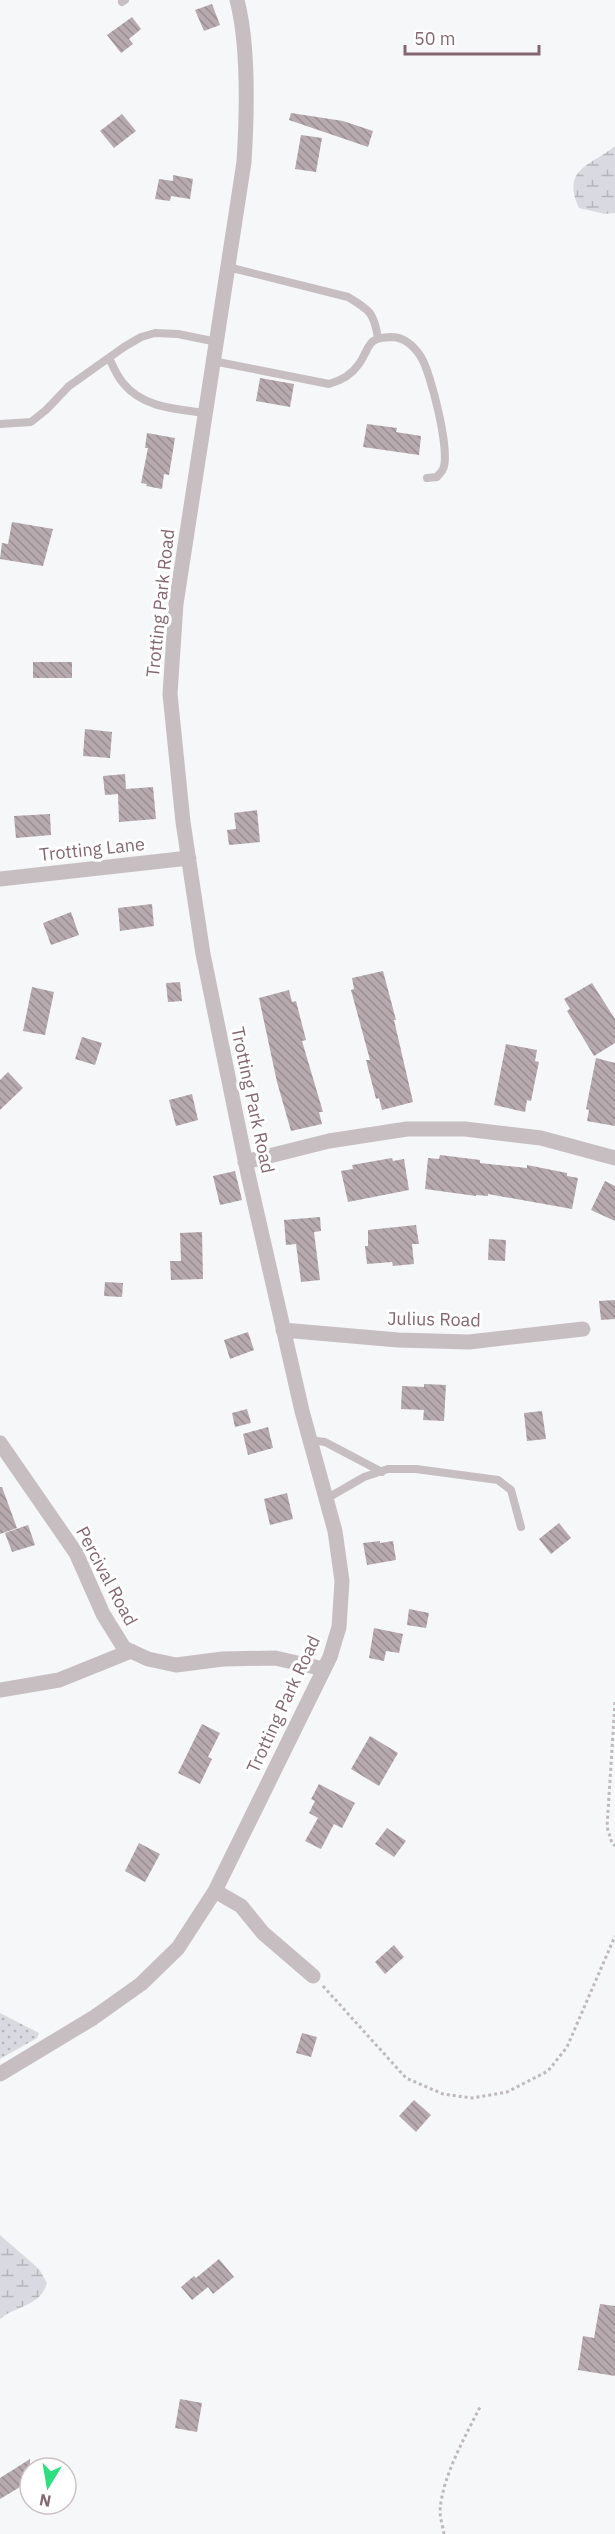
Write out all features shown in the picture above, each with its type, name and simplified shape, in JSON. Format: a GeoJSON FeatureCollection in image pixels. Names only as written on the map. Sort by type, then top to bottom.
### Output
{"type":"FeatureCollection","features":[{"type":"Feature","properties":{"kind":"street","name":"Trotting Park Road"},"geometry":{"type":"LineString","coordinates":[[0,2073],[93,2018],[141,1984],[178,1948],[215,1891],[324,1669],[339,1627],[342,1581],[335,1531],[309,1440],[283,1330],[245,1162],[203,954],[189,858],[170,694],[176,604],[244,162],[247,116],[242,17],[237,0]]}},
{"type":"Feature","properties":{"kind":"street","name":"Trotting Lane"},"geometry":{"type":"LineString","coordinates":[[0,879],[189,858]]}},
{"type":"Feature","properties":{"kind":"street"},"geometry":{"type":"LineString","coordinates":[[245,1162],[329,1141],[407,1129],[465,1129],[541,1138],[615,1158]]}},
{"type":"Feature","properties":{"kind":"street","name":"Julius Road"},"geometry":{"type":"LineString","coordinates":[[283,1330],[398,1340],[469,1342],[583,1329]]}},
{"type":"Feature","properties":{"kind":"street","name":"Percival Road"},"geometry":{"type":"LineString","coordinates":[[0,1443],[76,1553],[103,1614],[124,1648],[148,1659],[176,1665],[223,1659],[275,1658],[324,1669]]}},
{"type":"Feature","properties":{"kind":"street"},"geometry":{"type":"LineString","coordinates":[[0,1690],[59,1680],[131,1651]]}},
{"type":"Feature","properties":{"kind":"street"},"geometry":{"type":"LineString","coordinates":[[215,1891],[241,1906],[263,1933],[313,1976]]}},
{"type":"Feature","properties":{"kind":"lane"},"geometry":{"type":"LineString","coordinates":[[228,267],[348,297],[375,318],[378,338]]}},
{"type":"Feature","properties":{"kind":"lane"},"geometry":{"type":"LineString","coordinates":[[0,424],[31,422],[69,386],[124,346],[155,333],[178,334],[216,342]]}},
{"type":"Feature","properties":{"kind":"lane"},"geometry":{"type":"LineString","coordinates":[[213,361],[329,384],[341,380],[358,364],[368,344],[378,338],[395,337],[410,343],[421,357],[430,377],[444,450],[444,469],[437,477],[427,478]]}},
{"type":"Feature","properties":{"kind":"lane"},"geometry":{"type":"LineString","coordinates":[[109,358],[123,383],[149,403],[167,408],[206,413]]}},
{"type":"Feature","properties":{"kind":"lane"},"geometry":{"type":"LineString","coordinates":[[309,1440],[325,1442],[382,1472]]}},
{"type":"Feature","properties":{"kind":"lane"},"geometry":{"type":"LineString","coordinates":[[326,1498],[364,1477],[388,1469],[416,1469],[498,1480],[511,1490],[521,1527]]}},
{"type":"Feature","properties":{"kind":"path"},"geometry":{"type":"LineString","coordinates":[[615,1702],[607,1827],[615,1846]]}},
{"type":"Feature","properties":{"kind":"path"},"geometry":{"type":"LineString","coordinates":[[313,1976],[406,2078],[443,2094],[472,2098],[507,2092],[548,2071],[567,2047],[615,1936]]}},
{"type":"Feature","properties":{"kind":"path"},"geometry":{"type":"LineString","coordinates":[[444,2534],[440,2512],[445,2488],[462,2443],[480,2407]]}},
{"type":"Feature","properties":{"kind":"green space"},"geometry":{"type":"Polygon","coordinates":[[[615,146],[615,213],[605,214],[579,208],[574,195],[576,177],[588,164],[615,146]]]}},
{"type":"Feature","properties":{"kind":"green space"},"geometry":{"type":"Polygon","coordinates":[[[0,2013],[39,2033],[37,2038],[0,2059],[0,2013]]]}},
{"type":"Feature","properties":{"kind":"green space"},"geometry":{"type":"Polygon","coordinates":[[[0,2235],[39,2269],[47,2283],[44,2291],[34,2301],[0,2319],[0,2235]]]}},
{"type":"Feature","properties":{"kind":"building"},"geometry":{"type":"Polygon","coordinates":[[[212,4],[220,25],[204,31],[195,10],[212,4]]]}},
{"type":"Feature","properties":{"kind":"building"},"geometry":{"type":"Polygon","coordinates":[[[132,17],[141,29],[129,39],[133,44],[121,53],[107,35],[132,17]]]}},
{"type":"Feature","properties":{"kind":"building"},"geometry":{"type":"Polygon","coordinates":[[[291,113],[343,121],[373,131],[368,147],[289,120],[291,113]]]}},
{"type":"Feature","properties":{"kind":"building"},"geometry":{"type":"Polygon","coordinates":[[[122,114],[136,131],[114,148],[100,131],[122,114]]]}},
{"type":"Feature","properties":{"kind":"building"},"geometry":{"type":"Polygon","coordinates":[[[301,135],[322,138],[316,172],[295,169],[301,135]]]}},
{"type":"Feature","properties":{"kind":"building"},"geometry":{"type":"Polygon","coordinates":[[[173,175],[193,179],[190,199],[171,196],[170,201],[155,199],[159,179],[173,181],[173,175]]]}},
{"type":"Feature","properties":{"kind":"building"},"geometry":{"type":"Polygon","coordinates":[[[260,378],[294,384],[290,407],[256,401],[260,378]]]}},
{"type":"Feature","properties":{"kind":"building"},"geometry":{"type":"Polygon","coordinates":[[[367,424],[397,428],[396,432],[421,436],[419,455],[363,447],[367,424]]]}},
{"type":"Feature","properties":{"kind":"building"},"geometry":{"type":"Polygon","coordinates":[[[147,433],[175,438],[169,475],[164,474],[162,489],[141,483],[148,448],[145,448],[147,433]]]}},
{"type":"Feature","properties":{"kind":"building"},"geometry":{"type":"Polygon","coordinates":[[[12,522],[53,529],[43,566],[0,559],[2,543],[8,544],[12,522]]]}},
{"type":"Feature","properties":{"kind":"building"},"geometry":{"type":"Polygon","coordinates":[[[33,662],[72,662],[72,678],[33,678],[33,662]]]}},
{"type":"Feature","properties":{"kind":"building"},"geometry":{"type":"Polygon","coordinates":[[[85,729],[112,732],[110,758],[83,756],[85,729]]]}},
{"type":"Feature","properties":{"kind":"building"},"geometry":{"type":"Polygon","coordinates":[[[125,774],[126,789],[153,787],[156,819],[119,822],[118,794],[105,795],[103,776],[125,774]]]}},
{"type":"Feature","properties":{"kind":"building"},"geometry":{"type":"Polygon","coordinates":[[[257,810],[260,842],[229,845],[227,830],[236,829],[234,813],[257,810]]]}},
{"type":"Feature","properties":{"kind":"building"},"geometry":{"type":"Polygon","coordinates":[[[50,814],[51,835],[16,838],[14,816],[50,814]]]}},
{"type":"Feature","properties":{"kind":"building"},"geometry":{"type":"Polygon","coordinates":[[[152,904],[154,926],[120,931],[118,908],[152,904]]]}},
{"type":"Feature","properties":{"kind":"building"},"geometry":{"type":"Polygon","coordinates":[[[71,912],[79,935],[51,945],[43,923],[71,912]]]}},
{"type":"Feature","properties":{"kind":"building"},"geometry":{"type":"Polygon","coordinates":[[[383,971],[413,1102],[382,1110],[379,1098],[376,1099],[366,1060],[370,1060],[351,990],[354,989],[352,978],[383,971]]]}},
{"type":"Feature","properties":{"kind":"building"},"geometry":{"type":"Polygon","coordinates":[[[180,982],[182,1001],[168,1002],[166,983],[180,982]]]}},
{"type":"Feature","properties":{"kind":"building"},"geometry":{"type":"Polygon","coordinates":[[[592,983],[615,1019],[615,1043],[594,1056],[567,1011],[570,1009],[564,999],[592,983]]]}},
{"type":"Feature","properties":{"kind":"building"},"geometry":{"type":"Polygon","coordinates":[[[32,987],[54,992],[45,1035],[23,1031],[32,987]]]}},
{"type":"Feature","properties":{"kind":"building"},"geometry":{"type":"Polygon","coordinates":[[[289,990],[292,1002],[296,1001],[306,1040],[302,1041],[323,1112],[319,1112],[322,1124],[291,1131],[277,1082],[259,998],[289,990]]]}},
{"type":"Feature","properties":{"kind":"building"},"geometry":{"type":"Polygon","coordinates":[[[82,1037],[102,1043],[95,1065],[75,1059],[82,1037]]]}},
{"type":"Feature","properties":{"kind":"building"},"geometry":{"type":"Polygon","coordinates":[[[506,1044],[537,1050],[535,1061],[539,1062],[531,1101],[527,1100],[525,1112],[494,1105],[506,1044]]]}},
{"type":"Feature","properties":{"kind":"building"},"geometry":{"type":"Polygon","coordinates":[[[596,1058],[615,1063],[615,1126],[587,1121],[589,1110],[586,1109],[596,1058]]]}},
{"type":"Feature","properties":{"kind":"building"},"geometry":{"type":"Polygon","coordinates":[[[8,1072],[23,1088],[0,1110],[0,1080],[8,1072]]]}},
{"type":"Feature","properties":{"kind":"building"},"geometry":{"type":"Polygon","coordinates":[[[192,1094],[198,1120],[176,1126],[169,1100],[192,1094]]]}},
{"type":"Feature","properties":{"kind":"building"},"geometry":{"type":"Polygon","coordinates":[[[440,1155],[480,1160],[480,1163],[527,1168],[527,1165],[567,1173],[567,1176],[578,1178],[572,1209],[488,1194],[488,1196],[476,1196],[425,1189],[428,1158],[439,1159],[440,1155]]]}},
{"type":"Feature","properties":{"kind":"building"},"geometry":{"type":"Polygon","coordinates":[[[392,1158],[393,1161],[404,1159],[409,1190],[348,1202],[341,1171],[353,1169],[352,1165],[392,1158]]]}},
{"type":"Feature","properties":{"kind":"building"},"geometry":{"type":"Polygon","coordinates":[[[235,1171],[242,1200],[220,1205],[213,1176],[235,1171]]]}},
{"type":"Feature","properties":{"kind":"building"},"geometry":{"type":"Polygon","coordinates":[[[605,1181],[615,1186],[615,1221],[591,1210],[605,1181]]]}},
{"type":"Feature","properties":{"kind":"building"},"geometry":{"type":"Polygon","coordinates":[[[320,1217],[321,1231],[314,1232],[320,1280],[301,1282],[296,1244],[286,1245],[284,1220],[320,1217]]]}},
{"type":"Feature","properties":{"kind":"building"},"geometry":{"type":"Polygon","coordinates":[[[416,1225],[419,1244],[412,1244],[414,1264],[393,1266],[392,1262],[367,1264],[365,1246],[368,1246],[368,1230],[416,1225]]]}},
{"type":"Feature","properties":{"kind":"building"},"geometry":{"type":"Polygon","coordinates":[[[202,1232],[203,1279],[171,1280],[170,1261],[181,1261],[180,1233],[202,1232]]]}},
{"type":"Feature","properties":{"kind":"building"},"geometry":{"type":"Polygon","coordinates":[[[489,1239],[506,1240],[505,1261],[488,1260],[489,1239]]]}},
{"type":"Feature","properties":{"kind":"building"},"geometry":{"type":"Polygon","coordinates":[[[105,1282],[123,1283],[122,1297],[104,1296],[105,1282]]]}},
{"type":"Feature","properties":{"kind":"building"},"geometry":{"type":"Polygon","coordinates":[[[615,1300],[615,1319],[601,1320],[599,1301],[615,1300]]]}},
{"type":"Feature","properties":{"kind":"building"},"geometry":{"type":"Polygon","coordinates":[[[248,1332],[254,1350],[230,1359],[224,1340],[248,1332]]]}},
{"type":"Feature","properties":{"kind":"building"},"geometry":{"type":"Polygon","coordinates":[[[424,1384],[446,1385],[444,1421],[423,1420],[424,1410],[401,1409],[402,1386],[424,1387],[424,1384]]]}},
{"type":"Feature","properties":{"kind":"building"},"geometry":{"type":"Polygon","coordinates":[[[247,1409],[251,1423],[235,1427],[232,1413],[247,1409]]]}},
{"type":"Feature","properties":{"kind":"building"},"geometry":{"type":"Polygon","coordinates":[[[542,1411],[546,1439],[527,1441],[524,1413],[542,1411]]]}},
{"type":"Feature","properties":{"kind":"building"},"geometry":{"type":"Polygon","coordinates":[[[268,1427],[273,1448],[248,1455],[243,1434],[268,1427]]]}},
{"type":"Feature","properties":{"kind":"building"},"geometry":{"type":"Polygon","coordinates":[[[0,1487],[2,1487],[17,1528],[0,1534],[0,1487]]]}},
{"type":"Feature","properties":{"kind":"building"},"geometry":{"type":"Polygon","coordinates":[[[287,1493],[293,1519],[270,1525],[264,1499],[287,1493]]]}},
{"type":"Feature","properties":{"kind":"building"},"geometry":{"type":"Polygon","coordinates":[[[559,1523],[571,1538],[551,1554],[539,1539],[559,1523]]]}},
{"type":"Feature","properties":{"kind":"building"},"geometry":{"type":"Polygon","coordinates":[[[28,1525],[35,1545],[12,1552],[5,1533],[28,1525]]]}},
{"type":"Feature","properties":{"kind":"building"},"geometry":{"type":"Polygon","coordinates":[[[380,1541],[380,1543],[393,1541],[396,1560],[367,1565],[363,1543],[380,1541]]]}},
{"type":"Feature","properties":{"kind":"building"},"geometry":{"type":"Polygon","coordinates":[[[409,1609],[429,1613],[426,1628],[407,1625],[409,1609]]]}},
{"type":"Feature","properties":{"kind":"building"},"geometry":{"type":"Polygon","coordinates":[[[374,1628],[403,1634],[399,1653],[386,1651],[384,1661],[369,1658],[374,1628]]]}},
{"type":"Feature","properties":{"kind":"building"},"geometry":{"type":"Polygon","coordinates":[[[202,1724],[220,1733],[208,1757],[212,1759],[200,1784],[178,1773],[202,1724]]]}},
{"type":"Feature","properties":{"kind":"building"},"geometry":{"type":"Polygon","coordinates":[[[370,1736],[398,1753],[379,1786],[351,1769],[370,1736]]]}},
{"type":"Feature","properties":{"kind":"building"},"geometry":{"type":"Polygon","coordinates":[[[319,1784],[355,1803],[342,1828],[334,1824],[321,1849],[305,1841],[318,1818],[309,1813],[315,1801],[311,1799],[319,1784]]]}},
{"type":"Feature","properties":{"kind":"building"},"geometry":{"type":"Polygon","coordinates":[[[387,1828],[406,1841],[394,1857],[375,1844],[387,1828]]]}},
{"type":"Feature","properties":{"kind":"building"},"geometry":{"type":"Polygon","coordinates":[[[139,1843],[160,1854],[145,1882],[125,1871],[139,1843]]]}},
{"type":"Feature","properties":{"kind":"building"},"geometry":{"type":"Polygon","coordinates":[[[394,1945],[404,1957],[385,1974],[375,1962],[394,1945]]]}},
{"type":"Feature","properties":{"kind":"building"},"geometry":{"type":"Polygon","coordinates":[[[302,2033],[317,2037],[311,2057],[296,2053],[302,2033]]]}},
{"type":"Feature","properties":{"kind":"building"},"geometry":{"type":"Polygon","coordinates":[[[414,2100],[431,2115],[416,2132],[399,2116],[414,2100]]]}},
{"type":"Feature","properties":{"kind":"building"},"geometry":{"type":"Polygon","coordinates":[[[219,2259],[234,2277],[213,2294],[208,2287],[192,2300],[181,2287],[219,2259]]]}},
{"type":"Feature","properties":{"kind":"building"},"geometry":{"type":"Polygon","coordinates":[[[600,2304],[615,2306],[615,2376],[578,2370],[583,2336],[594,2338],[600,2304]]]}},
{"type":"Feature","properties":{"kind":"building"},"geometry":{"type":"Polygon","coordinates":[[[180,2399],[202,2403],[197,2432],[175,2428],[180,2399]]]}},
{"type":"Feature","properties":{"kind":"building"},"geometry":{"type":"Polygon","coordinates":[[[18,2467],[18,2488],[0,2499],[0,2478],[18,2467]]]}}]}
